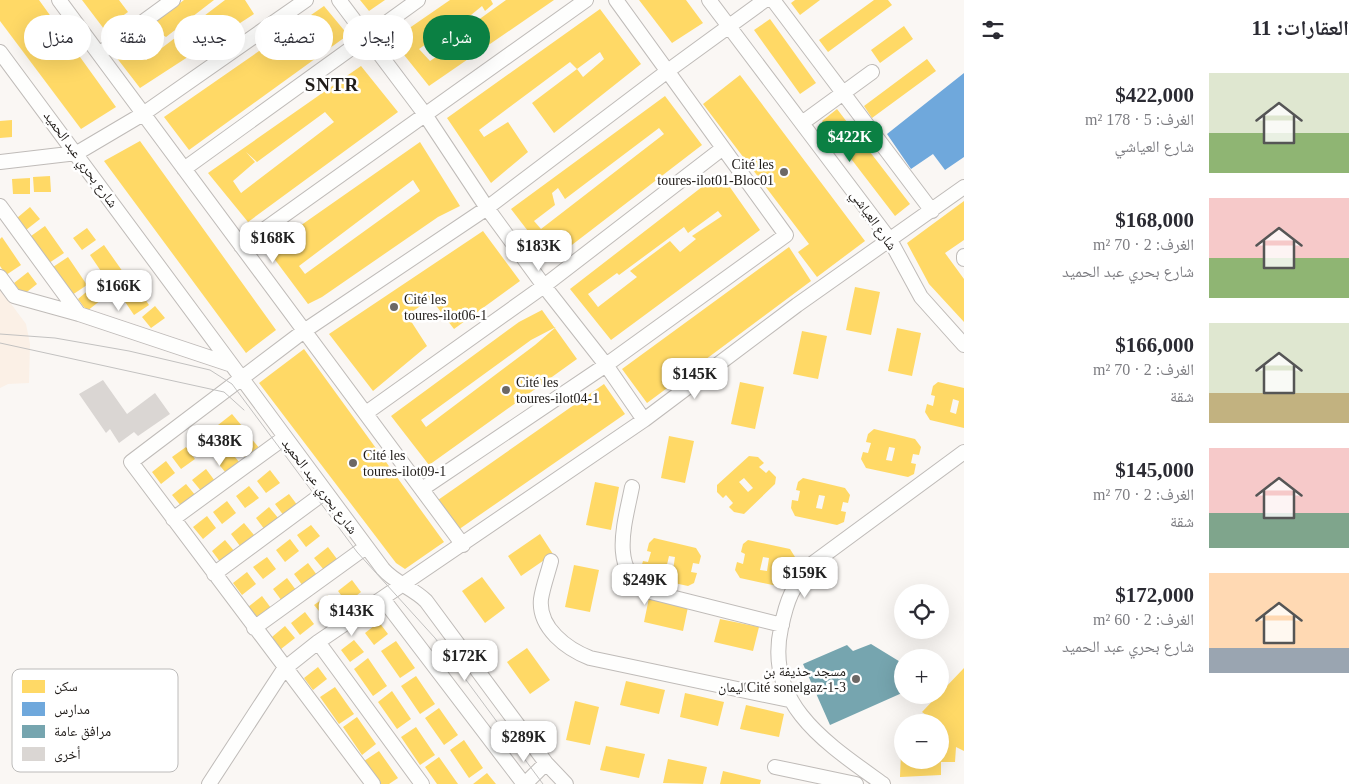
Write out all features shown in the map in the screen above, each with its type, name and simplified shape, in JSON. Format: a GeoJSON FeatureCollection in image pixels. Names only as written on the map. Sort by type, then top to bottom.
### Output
{"type":"FeatureCollection","features":[{"type":"Feature","properties":{"kind":"street"},"geometry":{"type":"LineString","coordinates":[[59,0],[463,545]]}},
{"type":"Feature","properties":{"kind":"street"},"geometry":{"type":"LineString","coordinates":[[99,54],[173,0]]}},
{"type":"Feature","properties":{"kind":"street"},"geometry":{"type":"LineString","coordinates":[[0,162],[77,153],[143,114],[306,0]]}},
{"type":"Feature","properties":{"kind":"street"},"geometry":{"type":"LineString","coordinates":[[339,0],[350,15]]}},
{"type":"Feature","properties":{"kind":"street"},"geometry":{"type":"LineString","coordinates":[[397,15],[418,0]]}},
{"type":"Feature","properties":{"kind":"street"},"geometry":{"type":"LineString","coordinates":[[241,246],[424,113],[586,0]]}},
{"type":"Feature","properties":{"kind":"street"},"geometry":{"type":"LineString","coordinates":[[422,489],[606,365],[786,236],[669,70],[616,0]]}},
{"type":"Feature","properties":{"kind":"street","name":"شارع العياشي"},"geometry":{"type":"LineString","coordinates":[[709,0],[890,240],[921,297],[964,345]]}},
{"type":"Feature","properties":{"kind":"street"},"geometry":{"type":"LineString","coordinates":[[373,784],[284,669],[131,462],[304,331],[487,208],[765,0]]}},
{"type":"Feature","properties":{"kind":"street"},"geometry":{"type":"LineString","coordinates":[[773,0],[932,211]]}},
{"type":"Feature","properties":{"kind":"street","name":"شارع بحري عبد الحميد"},"geometry":{"type":"LineString","coordinates":[[0,52],[77,153],[228,364],[366,546],[390,577],[405,584],[426,601],[546,762],[566,784]]}},
{"type":"Feature","properties":{"kind":"street"},"geometry":{"type":"LineString","coordinates":[[184,169],[343,54]]}},
{"type":"Feature","properties":{"kind":"street"},"geometry":{"type":"LineString","coordinates":[[384,60],[424,113],[487,208],[544,286],[606,365],[644,420]]}},
{"type":"Feature","properties":{"kind":"street"},"geometry":{"type":"LineString","coordinates":[[802,122],[872,72]]}},
{"type":"Feature","properties":{"kind":"street"},"geometry":{"type":"LineString","coordinates":[[366,413],[544,286],[723,148]]}},
{"type":"Feature","properties":{"kind":"street"},"geometry":{"type":"LineString","coordinates":[[209,784],[284,669],[318,642],[644,420],[797,305],[964,187]]}},
{"type":"Feature","properties":{"kind":"street"},"geometry":{"type":"LineString","coordinates":[[0,206],[79,314]]}},
{"type":"Feature","properties":{"kind":"street"},"geometry":{"type":"LineString","coordinates":[[0,277],[14,296]]}},
{"type":"Feature","properties":{"kind":"street"},"geometry":{"type":"LineString","coordinates":[[0,292],[79,314],[228,364]]}},
{"type":"Feature","properties":{"kind":"street"},"geometry":{"type":"LineString","coordinates":[[174,519],[284,438]]}},
{"type":"Feature","properties":{"kind":"street"},"geometry":{"type":"LineString","coordinates":[[883,784],[831,745],[809,725],[789,700],[779,668],[778,642],[786,607],[795,584],[812,564],[964,452]]}},
{"type":"Feature","properties":{"kind":"street"},"geometry":{"type":"LineString","coordinates":[[632,487],[622,536],[622,556],[628,572],[637,586],[647,591],[782,625]]}},
{"type":"Feature","properties":{"kind":"street"},"geometry":{"type":"LineString","coordinates":[[214,574],[325,492]]}},
{"type":"Feature","properties":{"kind":"street"},"geometry":{"type":"LineString","coordinates":[[254,628],[366,546]]}},
{"type":"Feature","properties":{"kind":"street"},"geometry":{"type":"LineString","coordinates":[[550,561],[541,600],[543,612],[555,635],[574,652],[590,658],[789,700]]}},
{"type":"Feature","properties":{"kind":"street"},"geometry":{"type":"LineString","coordinates":[[383,599],[524,784],[546,762]]}},
{"type":"Feature","properties":{"kind":"street"},"geometry":{"type":"LineString","coordinates":[[318,642],[422,784]]}},
{"type":"Feature","properties":{"kind":"street"},"geometry":{"type":"LineString","coordinates":[[775,766],[856,784]]}},
{"type":"Feature","properties":{"kind":"shaded area"},"geometry":{"type":"Polygon","coordinates":[[[0,289],[26,324],[30,344],[29,383],[8,384],[0,388],[0,289]]]}},
{"type":"Feature","properties":{"kind":"building: سكن"},"geometry":{"type":"Polygon","coordinates":[[[0,0],[39,0],[50,15],[24,15],[24,53],[0,21],[0,0]]]}},
{"type":"Feature","properties":{"kind":"building: سكن"},"geometry":{"type":"Polygon","coordinates":[[[82,0],[119,0],[128,12],[124,15],[101,15],[101,25],[82,0]]]}},
{"type":"Feature","properties":{"kind":"building: سكن"},"geometry":{"type":"Polygon","coordinates":[[[184,0],[214,0],[195,15],[174,15],[174,31],[166,37],[164,36],[164,15],[184,0]]]}},
{"type":"Feature","properties":{"kind":"building: سكن"},"geometry":{"type":"Polygon","coordinates":[[[225,0],[245,0],[254,14],[245,20],[245,15],[205,15],[225,0]]]}},
{"type":"Feature","properties":{"kind":"building: سكن"},"geometry":{"type":"Polygon","coordinates":[[[360,0],[385,0],[369,11],[360,0]]]}},
{"type":"Feature","properties":{"kind":"building: سكن"},"geometry":{"type":"Polygon","coordinates":[[[450,0],[491,0],[493,4],[485,11],[482,6],[471,15],[428,15],[450,0]]]}},
{"type":"Feature","properties":{"kind":"building: سكن"},"geometry":{"type":"Polygon","coordinates":[[[506,0],[554,0],[490,44],[490,15],[485,15],[506,0]]]}},
{"type":"Feature","properties":{"kind":"building: سكن"},"geometry":{"type":"Polygon","coordinates":[[[639,0],[686,0],[703,23],[672,43],[639,0]]]}},
{"type":"Feature","properties":{"kind":"building: سكن"},"geometry":{"type":"Polygon","coordinates":[[[795,0],[820,0],[800,15],[791,3],[795,0]]]}},
{"type":"Feature","properties":{"kind":"building: سكن"},"geometry":{"type":"Polygon","coordinates":[[[874,0],[888,0],[892,5],[828,52],[819,40],[874,0]]]}},
{"type":"Feature","properties":{"kind":"building: سكن"},"geometry":{"type":"Polygon","coordinates":[[[324,6],[331,15],[311,15],[324,6]]]}},
{"type":"Feature","properties":{"kind":"building: سكن"},"geometry":{"type":"Polygon","coordinates":[[[600,9],[641,64],[554,133],[532,103],[577,69],[570,62],[479,130],[484,137],[508,122],[528,152],[491,183],[447,118],[600,9]],[[600,52],[577,69],[583,77],[604,59],[600,52]]]}},
{"type":"Feature","properties":{"kind":"building: سكن"},"geometry":{"type":"Polygon","coordinates":[[[333,17],[343,29],[343,39],[333,46],[333,17]]]}},
{"type":"Feature","properties":{"kind":"building: سكن"},"geometry":{"type":"Polygon","coordinates":[[[423,19],[423,46],[419,49],[423,53],[423,60],[467,60],[429,86],[408,60],[413,60],[413,26],[423,19]]]}},
{"type":"Feature","properties":{"kind":"building: سكن"},"geometry":{"type":"Polygon","coordinates":[[[770,19],[816,83],[800,94],[754,30],[770,19]]]}},
{"type":"Feature","properties":{"kind":"building: سكن"},"geometry":{"type":"Polygon","coordinates":[[[904,26],[913,39],[880,63],[871,50],[904,26]]]}},
{"type":"Feature","properties":{"kind":"building: سكن"},"geometry":{"type":"Polygon","coordinates":[[[174,39],[174,60],[183,60],[140,88],[118,60],[164,60],[164,46],[174,39]]]}},
{"type":"Feature","properties":{"kind":"building: سكن"},"geometry":{"type":"Polygon","coordinates":[[[255,54],[255,60],[313,60],[189,150],[164,117],[255,54]]]}},
{"type":"Feature","properties":{"kind":"building: سكن"},"geometry":{"type":"Polygon","coordinates":[[[927,59],[936,71],[872,118],[864,106],[927,59]]]}},
{"type":"Feature","properties":{"kind":"building: سكن"},"geometry":{"type":"Polygon","coordinates":[[[29,60],[82,60],[116,107],[81,129],[29,60]]]}},
{"type":"Feature","properties":{"kind":"building: سكن"},"geometry":{"type":"Polygon","coordinates":[[[361,66],[398,112],[248,222],[208,173],[361,66]],[[325,112],[257,162],[246,152],[255,162],[233,181],[241,193],[334,122],[325,112]]]}},
{"type":"Feature","properties":{"kind":"building: سكن","name":"Cité les toures-ilot01-Bloc01"},"geometry":{"type":"Polygon","coordinates":[[[740,75],[865,241],[817,277],[798,252],[809,244],[703,104],[740,75]]]}},
{"type":"Feature","properties":{"kind":"building: سكن"},"geometry":{"type":"Polygon","coordinates":[[[665,96],[702,145],[551,261],[511,209],[665,96]],[[659,128],[565,199],[558,188],[552,193],[555,205],[534,221],[541,229],[664,134],[659,128]]]}},
{"type":"Feature","properties":{"kind":"building: سكن"},"geometry":{"type":"Polygon","coordinates":[[[837,109],[910,204],[895,216],[822,121],[837,109]]]}},
{"type":"Feature","properties":{"kind":"building: سكن"},"geometry":{"type":"Polygon","coordinates":[[[12,120],[12,137],[0,138],[0,121],[12,120]]]}},
{"type":"Feature","properties":{"kind":"building: سكن"},"geometry":{"type":"Polygon","coordinates":[[[140,141],[276,330],[246,353],[104,161],[140,141]]]}},
{"type":"Feature","properties":{"kind":"building: سكن"},"geometry":{"type":"Polygon","coordinates":[[[420,142],[460,206],[438,217],[322,297],[308,304],[267,249],[420,142]],[[413,180],[299,266],[305,274],[420,191],[413,180]]]}},
{"type":"Feature","properties":{"kind":"building: سكن"},"geometry":{"type":"Polygon","coordinates":[[[720,173],[760,230],[611,340],[570,289],[720,173]],[[718,211],[688,233],[684,227],[619,275],[617,273],[588,294],[598,307],[637,277],[630,271],[670,241],[680,252],[696,239],[692,236],[722,216],[718,211]]]}},
{"type":"Feature","properties":{"kind":"building: سكن"},"geometry":{"type":"Polygon","coordinates":[[[50,176],[51,192],[34,192],[33,177],[50,176]]]}},
{"type":"Feature","properties":{"kind":"building: سكن"},"geometry":{"type":"Polygon","coordinates":[[[30,178],[30,194],[13,194],[12,179],[30,178]]]}},
{"type":"Feature","properties":{"kind":"building: سكن"},"geometry":{"type":"Polygon","coordinates":[[[964,201],[964,240],[945,253],[964,279],[964,322],[929,284],[907,243],[964,201]]]}},
{"type":"Feature","properties":{"kind":"building: سكن"},"geometry":{"type":"Polygon","coordinates":[[[30,207],[40,219],[26,230],[17,218],[30,207]]]}},
{"type":"Feature","properties":{"kind":"building: سكن"},"geometry":{"type":"Polygon","coordinates":[[[45,226],[64,253],[49,263],[31,236],[45,226]]]}},
{"type":"Feature","properties":{"kind":"building: سكن"},"geometry":{"type":"Polygon","coordinates":[[[87,228],[96,240],[82,250],[73,238],[87,228]]]}},
{"type":"Feature","properties":{"kind":"building: سكن","name":"Cité les toures-ilot06-1"},"geometry":{"type":"Polygon","coordinates":[[[483,231],[520,281],[454,329],[431,299],[407,315],[427,346],[373,391],[329,334],[483,231]]]}},
{"type":"Feature","properties":{"kind":"building: سكن"},"geometry":{"type":"Polygon","coordinates":[[[2,237],[21,265],[6,275],[0,266],[0,239],[2,237]]]}},
{"type":"Feature","properties":{"kind":"building: سكن"},"geometry":{"type":"Polygon","coordinates":[[[104,245],[123,272],[109,283],[90,255],[104,245]]]}},
{"type":"Feature","properties":{"kind":"building: سكن"},"geometry":{"type":"Polygon","coordinates":[[[789,247],[811,281],[647,403],[622,369],[789,247]]]}},
{"type":"Feature","properties":{"kind":"building: سكن"},"geometry":{"type":"Polygon","coordinates":[[[68,257],[87,285],[72,295],[53,267],[68,257]]]}},
{"type":"Feature","properties":{"kind":"building: سكن"},"geometry":{"type":"Polygon","coordinates":[[[28,272],[37,284],[23,295],[14,283],[28,272]]]}},
{"type":"Feature","properties":{"kind":"building: سكن"},"geometry":{"type":"Polygon","coordinates":[[[130,277],[149,305],[134,315],[115,287],[130,277]]]}},
{"type":"Feature","properties":{"kind":"building: سكن"},"geometry":{"type":"Polygon","coordinates":[[[855,287],[880,292],[871,335],[846,330],[855,287]]]}},
{"type":"Feature","properties":{"kind":"building: سكن"},"geometry":{"type":"Polygon","coordinates":[[[91,288],[101,300],[87,311],[78,299],[91,288]]]}},
{"type":"Feature","properties":{"kind":"building: سكن"},"geometry":{"type":"Polygon","coordinates":[[[155,306],[165,318],[151,328],[142,317],[155,306]]]}},
{"type":"Feature","properties":{"kind":"building: سكن","name":"Cité les toures-ilot04-1"},"geometry":{"type":"Polygon","coordinates":[[[542,310],[555,328],[577,359],[429,465],[391,416],[519,322],[542,310]],[[555,328],[531,340],[421,420],[426,427],[555,328]]]}},
{"type":"Feature","properties":{"kind":"building: سكن"},"geometry":{"type":"Polygon","coordinates":[[[897,328],[921,333],[912,376],[888,371],[897,328]]]}},
{"type":"Feature","properties":{"kind":"building: سكن"},"geometry":{"type":"Polygon","coordinates":[[[802,331],[827,336],[818,379],[793,374],[802,331]]]}},
{"type":"Feature","properties":{"kind":"building: سكن","name":"Cité les toures-ilot09-1"},"geometry":{"type":"Polygon","coordinates":[[[304,349],[444,542],[405,569],[396,563],[259,383],[304,349]]]}},
{"type":"Feature","properties":{"kind":"building: سكن"},"geometry":{"type":"Polygon","coordinates":[[[740,382],[764,387],[755,429],[731,424],[740,382]]]}},
{"type":"Feature","properties":{"kind":"building: سكن"},"geometry":{"type":"Polygon","coordinates":[[[938,382],[964,388],[964,428],[930,420],[925,412],[927,404],[933,406],[935,396],[931,395],[933,386],[938,382]],[[953,399],[950,412],[956,414],[959,401],[953,399]]]}},
{"type":"Feature","properties":{"kind":"building: سكن"},"geometry":{"type":"Polygon","coordinates":[[[604,384],[625,414],[458,530],[438,500],[604,384]]]}},
{"type":"Feature","properties":{"kind":"building: سكن"},"geometry":{"type":"Polygon","coordinates":[[[232,414],[242,426],[228,437],[218,425],[232,414]]]}},
{"type":"Feature","properties":{"kind":"building: سكن"},"geometry":{"type":"Polygon","coordinates":[[[211,428],[220,440],[207,451],[197,439],[211,428]]]}},
{"type":"Feature","properties":{"kind":"building: سكن"},"geometry":{"type":"Polygon","coordinates":[[[874,429],[915,439],[921,447],[919,455],[913,454],[911,463],[916,464],[914,474],[908,477],[866,468],[861,459],[863,452],[868,453],[871,443],[866,442],[868,434],[874,429]],[[889,447],[886,460],[892,461],[895,448],[889,447]]]}},
{"type":"Feature","properties":{"kind":"building: سكن"},"geometry":{"type":"Polygon","coordinates":[[[669,436],[694,441],[685,483],[661,478],[669,436]]]}},
{"type":"Feature","properties":{"kind":"building: سكن"},"geometry":{"type":"Polygon","coordinates":[[[250,437],[260,449],[246,459],[237,447],[250,437]]]}},
{"type":"Feature","properties":{"kind":"building: سكن"},"geometry":{"type":"Polygon","coordinates":[[[186,447],[195,459],[181,469],[172,457],[186,447]]]}},
{"type":"Feature","properties":{"kind":"building: سكن"},"geometry":{"type":"Polygon","coordinates":[[[230,451],[240,463],[226,473],[216,461],[230,451]]]}},
{"type":"Feature","properties":{"kind":"building: سكن"},"geometry":{"type":"Polygon","coordinates":[[[749,456],[758,457],[764,463],[759,467],[766,473],[769,470],[776,477],[775,484],[744,514],[734,512],[729,507],[733,503],[726,495],[723,498],[717,492],[717,485],[749,456]],[[744,478],[739,482],[748,492],[753,488],[744,478]]]}},
{"type":"Feature","properties":{"kind":"building: سكن"},"geometry":{"type":"Polygon","coordinates":[[[166,461],[175,473],[161,484],[152,472],[166,461]]]}},
{"type":"Feature","properties":{"kind":"building: سكن"},"geometry":{"type":"Polygon","coordinates":[[[206,469],[215,481],[202,492],[192,480],[206,469]]]}},
{"type":"Feature","properties":{"kind":"building: سكن"},"geometry":{"type":"Polygon","coordinates":[[[270,470],[280,483],[266,493],[257,481],[270,470]]]}},
{"type":"Feature","properties":{"kind":"building: سكن"},"geometry":{"type":"Polygon","coordinates":[[[803,478],[845,488],[850,495],[848,503],[843,502],[841,511],[846,512],[844,522],[837,525],[795,516],[791,508],[792,500],[798,501],[800,491],[796,490],[798,482],[803,478]],[[819,495],[816,508],[822,509],[825,496],[819,495]]]}},
{"type":"Feature","properties":{"kind":"building: سكن"},"geometry":{"type":"Polygon","coordinates":[[[595,482],[619,487],[611,530],[586,525],[595,482]]]}},
{"type":"Feature","properties":{"kind":"building: سكن"},"geometry":{"type":"Polygon","coordinates":[[[186,484],[196,496],[182,507],[172,495],[186,484]]]}},
{"type":"Feature","properties":{"kind":"building: سكن"},"geometry":{"type":"Polygon","coordinates":[[[249,486],[259,498],[245,508],[236,496],[249,486]]]}},
{"type":"Feature","properties":{"kind":"building: سكن"},"geometry":{"type":"Polygon","coordinates":[[[289,494],[298,506],[284,516],[275,504],[289,494]]]}},
{"type":"Feature","properties":{"kind":"building: سكن"},"geometry":{"type":"Polygon","coordinates":[[[227,501],[236,513],[222,524],[213,512],[227,501]]]}},
{"type":"Feature","properties":{"kind":"building: سكن"},"geometry":{"type":"Polygon","coordinates":[[[269,507],[279,519],[265,530],[256,518],[269,507]]]}},
{"type":"Feature","properties":{"kind":"building: سكن"},"geometry":{"type":"Polygon","coordinates":[[[207,516],[216,528],[203,539],[193,527],[207,516]]]}},
{"type":"Feature","properties":{"kind":"building: سكن"},"geometry":{"type":"Polygon","coordinates":[[[244,523],[254,535],[240,546],[231,534],[244,523]]]}},
{"type":"Feature","properties":{"kind":"building: سكن"},"geometry":{"type":"Polygon","coordinates":[[[311,525],[320,536],[306,547],[297,535],[311,525]]]}},
{"type":"Feature","properties":{"kind":"building: سكن"},"geometry":{"type":"Polygon","coordinates":[[[540,534],[553,554],[521,576],[508,556],[540,534]]]}},
{"type":"Feature","properties":{"kind":"building: سكن"},"geometry":{"type":"Polygon","coordinates":[[[654,538],[696,548],[701,556],[699,564],[693,563],[691,572],[697,573],[694,583],[688,586],[646,577],[641,568],[643,561],[648,562],[651,552],[647,551],[649,543],[654,538]],[[669,556],[666,569],[673,570],[675,557],[669,556]]]}},
{"type":"Feature","properties":{"kind":"building: سكن"},"geometry":{"type":"Polygon","coordinates":[[[290,539],[299,551],[285,562],[276,550],[290,539]]]}},
{"type":"Feature","properties":{"kind":"building: سكن"},"geometry":{"type":"Polygon","coordinates":[[[225,540],[235,552],[221,563],[212,551],[225,540]]]}},
{"type":"Feature","properties":{"kind":"building: سكن"},"geometry":{"type":"Polygon","coordinates":[[[748,540],[790,549],[795,557],[793,565],[788,564],[786,573],[791,574],[789,584],[782,587],[740,578],[735,570],[737,562],[743,564],[745,554],[741,552],[743,544],[748,540]],[[763,557],[760,570],[767,571],[769,558],[763,557]]]}},
{"type":"Feature","properties":{"kind":"building: سكن"},"geometry":{"type":"Polygon","coordinates":[[[328,547],[337,559],[324,570],[314,558],[328,547]]]}},
{"type":"Feature","properties":{"kind":"building: سكن"},"geometry":{"type":"Polygon","coordinates":[[[267,557],[276,569],[263,579],[253,567],[267,557]]]}},
{"type":"Feature","properties":{"kind":"building: سكن"},"geometry":{"type":"Polygon","coordinates":[[[308,563],[317,575],[303,586],[294,574],[308,563]]]}},
{"type":"Feature","properties":{"kind":"building: سكن"},"geometry":{"type":"Polygon","coordinates":[[[574,565],[599,570],[590,612],[565,607],[574,565]]]}},
{"type":"Feature","properties":{"kind":"building: سكن"},"geometry":{"type":"Polygon","coordinates":[[[247,572],[256,584],[242,595],[233,583],[247,572]]]}},
{"type":"Feature","properties":{"kind":"building: سكن"},"geometry":{"type":"Polygon","coordinates":[[[482,577],[505,608],[485,623],[462,591],[482,577]]]}},
{"type":"Feature","properties":{"kind":"building: سكن"},"geometry":{"type":"Polygon","coordinates":[[[287,578],[296,590],[282,601],[273,589],[287,578]]]}},
{"type":"Feature","properties":{"kind":"building: سكن"},"geometry":{"type":"Polygon","coordinates":[[[352,580],[361,592],[347,603],[338,591],[352,580]]]}},
{"type":"Feature","properties":{"kind":"building: سكن"},"geometry":{"type":"Polygon","coordinates":[[[328,595],[337,607],[324,617],[314,605],[328,595]]]}},
{"type":"Feature","properties":{"kind":"building: سكن"},"geometry":{"type":"Polygon","coordinates":[[[262,596],[271,608],[257,619],[248,607],[262,596]]]}},
{"type":"Feature","properties":{"kind":"building: سكن"},"geometry":{"type":"Polygon","coordinates":[[[649,598],[688,607],[683,631],[644,622],[649,598]]]}},
{"type":"Feature","properties":{"kind":"building: سكن"},"geometry":{"type":"Polygon","coordinates":[[[305,612],[314,624],[300,635],[291,623],[305,612]]]}},
{"type":"Feature","properties":{"kind":"building: سكن"},"geometry":{"type":"Polygon","coordinates":[[[720,619],[759,627],[753,651],[714,642],[720,619]]]}},
{"type":"Feature","properties":{"kind":"building: سكن"},"geometry":{"type":"Polygon","coordinates":[[[379,622],[388,634],[374,645],[365,633],[379,622]]]}},
{"type":"Feature","properties":{"kind":"building: سكن"},"geometry":{"type":"Polygon","coordinates":[[[285,626],[295,638],[281,649],[272,637],[285,626]]]}},
{"type":"Feature","properties":{"kind":"building: سكن"},"geometry":{"type":"Polygon","coordinates":[[[354,640],[364,652],[350,662],[341,650],[354,640]]]}},
{"type":"Feature","properties":{"kind":"building: سكن"},"geometry":{"type":"Polygon","coordinates":[[[396,641],[415,668],[400,678],[381,651],[396,641]]]}},
{"type":"Feature","properties":{"kind":"building: سكن"},"geometry":{"type":"Polygon","coordinates":[[[527,648],[550,680],[530,694],[507,662],[527,648]]]}},
{"type":"Feature","properties":{"kind":"building: سكن"},"geometry":{"type":"Polygon","coordinates":[[[368,658],[387,686],[373,696],[354,669],[368,658]]]}},
{"type":"Feature","properties":{"kind":"building: سكن"},"geometry":{"type":"Polygon","coordinates":[[[318,667],[327,679],[313,690],[304,678],[318,667]]]}},
{"type":"Feature","properties":{"kind":"building: سكن"},"geometry":{"type":"Polygon","coordinates":[[[964,668],[964,751],[956,747],[955,762],[949,762],[949,714],[925,714],[922,712],[930,704],[949,704],[949,684],[964,668]]]}},
{"type":"Feature","properties":{"kind":"building: سكن"},"geometry":{"type":"Polygon","coordinates":[[[416,676],[435,704],[420,714],[401,686],[416,676]]]}},
{"type":"Feature","properties":{"kind":"building: سكن"},"geometry":{"type":"Polygon","coordinates":[[[626,681],[665,690],[659,714],[620,705],[626,681]]]}},
{"type":"Feature","properties":{"kind":"building: سكن"},"geometry":{"type":"Polygon","coordinates":[[[335,687],[354,714],[339,724],[320,697],[335,687]]]}},
{"type":"Feature","properties":{"kind":"building: سكن"},"geometry":{"type":"Polygon","coordinates":[[[392,691],[411,719],[397,729],[378,702],[392,691]]]}},
{"type":"Feature","properties":{"kind":"building: سكن"},"geometry":{"type":"Polygon","coordinates":[[[685,693],[724,702],[718,726],[680,717],[685,693]]]}},
{"type":"Feature","properties":{"kind":"building: سكن"},"geometry":{"type":"Polygon","coordinates":[[[575,701],[599,707],[590,745],[566,740],[575,701]]]}},
{"type":"Feature","properties":{"kind":"building: سكن"},"geometry":{"type":"Polygon","coordinates":[[[746,705],[784,714],[779,737],[740,729],[746,705]]]}},
{"type":"Feature","properties":{"kind":"building: سكن"},"geometry":{"type":"Polygon","coordinates":[[[439,708],[458,735],[444,745],[425,718],[439,708]]]}},
{"type":"Feature","properties":{"kind":"building: سكن"},"geometry":{"type":"Polygon","coordinates":[[[357,717],[376,744],[362,755],[343,727],[357,717]]]}},
{"type":"Feature","properties":{"kind":"building: سكن"},"geometry":{"type":"Polygon","coordinates":[[[416,727],[435,755],[420,765],[401,737],[416,727]]]}},
{"type":"Feature","properties":{"kind":"building: سكن"},"geometry":{"type":"Polygon","coordinates":[[[464,740],[483,768],[469,778],[450,750],[464,740]]]}},
{"type":"Feature","properties":{"kind":"building: سكن"},"geometry":{"type":"Polygon","coordinates":[[[606,746],[645,754],[639,778],[600,770],[606,746]]]}},
{"type":"Feature","properties":{"kind":"building: سكن"},"geometry":{"type":"Polygon","coordinates":[[[379,751],[398,778],[389,784],[380,784],[364,761],[379,751]]]}},
{"type":"Feature","properties":{"kind":"building: سكن"},"geometry":{"type":"Polygon","coordinates":[[[439,757],[458,784],[437,784],[425,767],[439,757]]]}},
{"type":"Feature","properties":{"kind":"building: سكن"},"geometry":{"type":"Polygon","coordinates":[[[668,759],[707,767],[703,784],[663,783],[668,759]]]}},
{"type":"Feature","properties":{"kind":"building: سكن"},"geometry":{"type":"Polygon","coordinates":[[[900,769],[941,769],[941,775],[900,777],[900,769]]]}},
{"type":"Feature","properties":{"kind":"building: سكن"},"geometry":{"type":"Polygon","coordinates":[[[723,771],[761,780],[760,784],[720,784],[723,771]]]}},
{"type":"Feature","properties":{"kind":"building: سكن"},"geometry":{"type":"Polygon","coordinates":[[[487,773],[496,784],[473,784],[487,773]]]}},
{"type":"Feature","properties":{"kind":"building: مدارس"},"geometry":{"type":"Polygon","coordinates":[[[964,73],[964,157],[945,170],[933,154],[911,169],[887,134],[964,73]]]}},
{"type":"Feature","properties":{"kind":"building: مرافق عامة","name":"مسجد حذيفة بن اليمانCité sonelgaz-1-3"},"geometry":{"type":"Polygon","coordinates":[[[871,644],[894,658],[894,697],[830,725],[803,664],[847,645],[853,651],[871,644]]]}},
{"type":"Feature","properties":{"kind":"building: أخرى"},"geometry":{"type":"Polygon","coordinates":[[[103,380],[127,414],[155,393],[170,414],[138,436],[134,432],[119,443],[110,429],[106,433],[79,394],[103,380]]]}},
{"type":"Feature","properties":{"kind":"tram line"},"geometry":{"type":"LineString","coordinates":[[0,334],[55,338],[129,351],[210,370],[232,384],[357,552],[435,638],[543,784]]}},
{"type":"Feature","properties":{"kind":"tram line"},"geometry":{"type":"LineString","coordinates":[[0,343],[224,392],[244,410]]}},
{"type":"Feature","properties":{"kind":"place","name":"Cité les toures-ilot01-Bloc01"},"geometry":{"type":"Point","coordinates":[784,172]}},
{"type":"Feature","properties":{"kind":"place","name":"Cité les toures-ilot06-1"},"geometry":{"type":"Point","coordinates":[394,307]}},
{"type":"Feature","properties":{"kind":"place","name":"Cité les toures-ilot04-1"},"geometry":{"type":"Point","coordinates":[506,390]}},
{"type":"Feature","properties":{"kind":"place","name":"Cité les toures-ilot09-1"},"geometry":{"type":"Point","coordinates":[353,463]}},
{"type":"Feature","properties":{"kind":"place","name":"مسجد حذيفة بن اليمانCité sonelgaz-1-3"},"geometry":{"type":"Point","coordinates":[856,679]}},
{"type":"Feature","properties":{"kind":"district","name":"SNTR"},"geometry":{"type":"Point","coordinates":[332,84]}}]}
